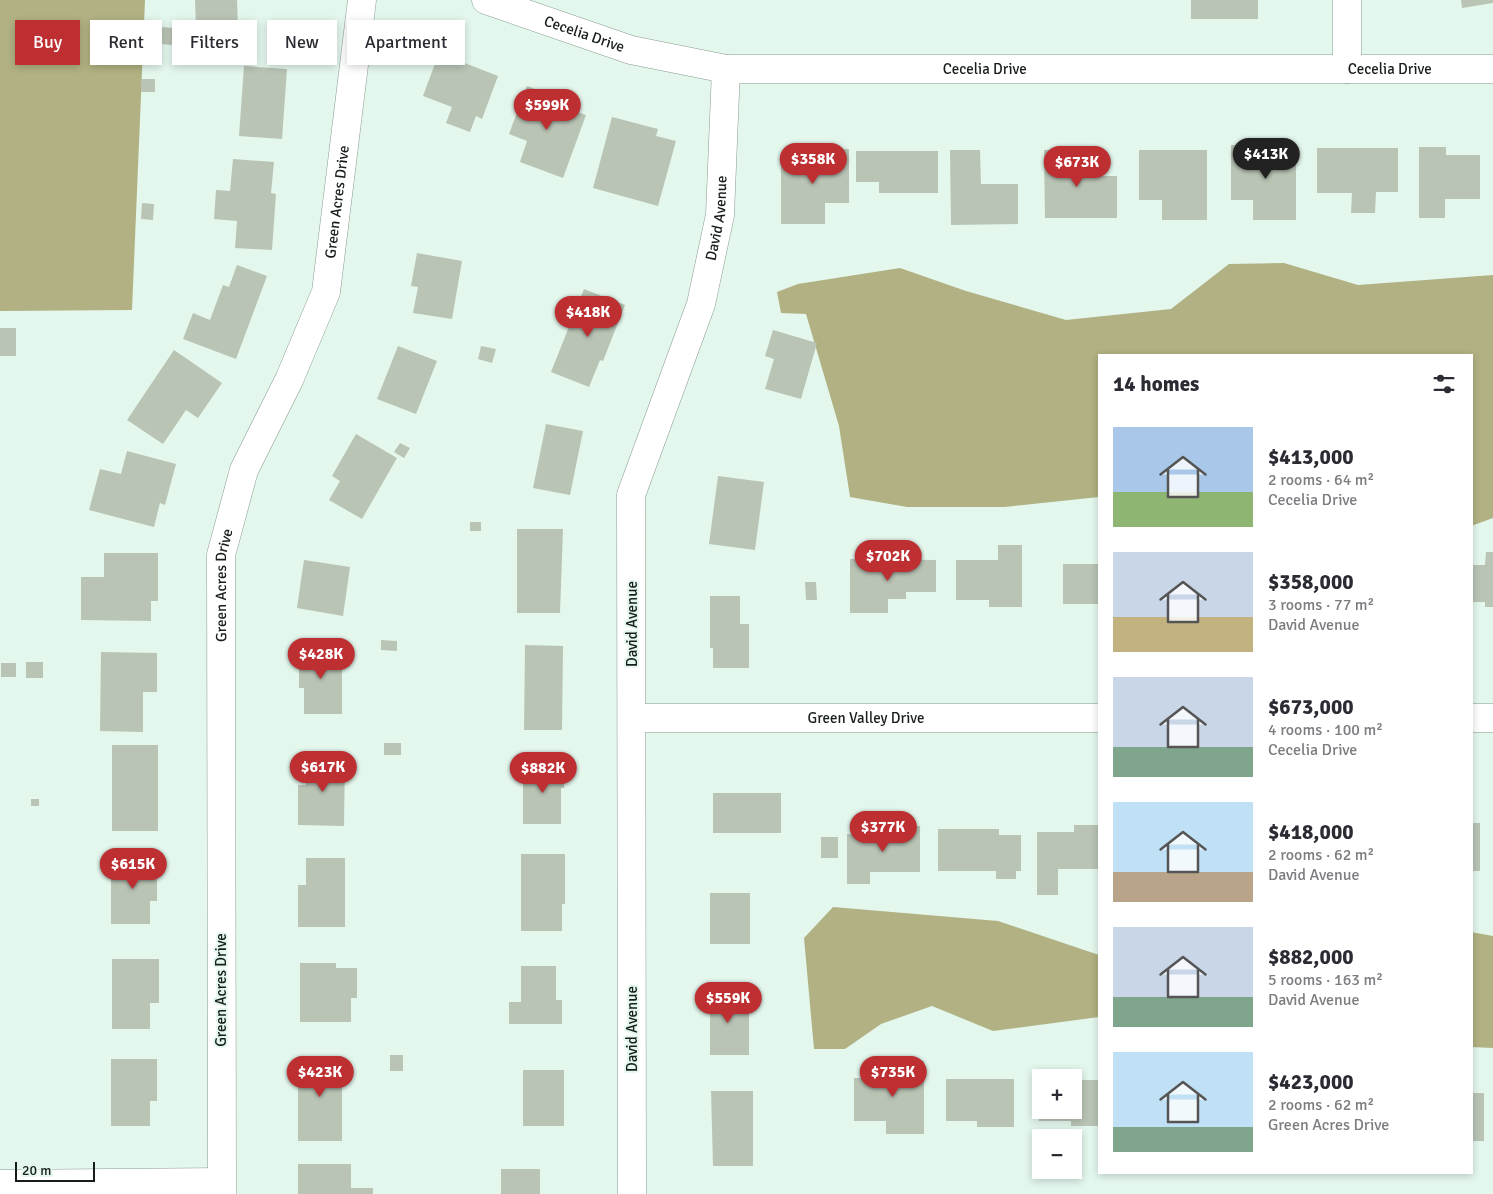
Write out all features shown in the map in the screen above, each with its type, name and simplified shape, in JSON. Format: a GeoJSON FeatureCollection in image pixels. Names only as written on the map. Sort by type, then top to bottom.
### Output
{"type":"FeatureCollection","features":[{"type":"Feature","properties":{"kind":"street","name":"Green Acres Drive"},"geometry":{"type":"LineString","coordinates":[[222,1188],[222,555],[244,470],[289,380],[326,292],[362,0]]}},
{"type":"Feature","properties":{"kind":"street","name":"Cecelia Drive"},"geometry":{"type":"LineString","coordinates":[[486,0],[631,50],[726,69],[1493,69]]}},
{"type":"Feature","properties":{"kind":"street"},"geometry":{"type":"LineString","coordinates":[[1347,0],[1347,69]]}},
{"type":"Feature","properties":{"kind":"street","name":"David Avenue"},"geometry":{"type":"LineString","coordinates":[[632,1194],[631,496],[700,304],[720,215],[726,69]]}},
{"type":"Feature","properties":{"kind":"street","name":"Green Valley Drive"},"geometry":{"type":"LineString","coordinates":[[632,718],[1098,718]]}},
{"type":"Feature","properties":{"kind":"street"},"geometry":{"type":"LineString","coordinates":[[1473,718],[1493,718]]}},
{"type":"Feature","properties":{"kind":"street"},"geometry":{"type":"LineString","coordinates":[[0,1184],[222,1188]]}},
{"type":"Feature","properties":{"kind":"green space"},"geometry":{"type":"Polygon","coordinates":[[[0,0],[145,0],[144,20],[90,20],[90,65],[142,65],[132,310],[0,311],[0,0]]]}},
{"type":"Feature","properties":{"kind":"green space"},"geometry":{"type":"Polygon","coordinates":[[[1284,263],[1358,285],[1493,275],[1493,518],[1473,525],[1473,354],[1098,354],[1098,497],[1005,507],[907,507],[850,497],[839,426],[806,314],[781,313],[777,292],[798,284],[900,268],[966,291],[1066,320],[1171,309],[1229,264],[1284,263]]]}},
{"type":"Feature","properties":{"kind":"green space"},"geometry":{"type":"Polygon","coordinates":[[[833,907],[998,921],[1098,955],[1098,1017],[993,1031],[932,1006],[881,1024],[845,1049],[814,1049],[804,938],[833,907]]]}},
{"type":"Feature","properties":{"kind":"green space"},"geometry":{"type":"Polygon","coordinates":[[[1473,932],[1493,936],[1493,1048],[1473,1047],[1473,932]]]}},
{"type":"Feature","properties":{"kind":"building"},"geometry":{"type":"Polygon","coordinates":[[[195,0],[237,0],[238,20],[196,20],[195,0]]]}},
{"type":"Feature","properties":{"kind":"building"},"geometry":{"type":"Polygon","coordinates":[[[1191,0],[1258,0],[1258,19],[1191,19],[1191,0]]]}},
{"type":"Feature","properties":{"kind":"building"},"geometry":{"type":"Polygon","coordinates":[[[1461,0],[1493,0],[1493,3],[1462,8],[1461,0]]]}},
{"type":"Feature","properties":{"kind":"building"},"geometry":{"type":"Polygon","coordinates":[[[162,27],[172,28],[172,45],[162,44],[162,27]]]}},
{"type":"Feature","properties":{"kind":"building"},"geometry":{"type":"Polygon","coordinates":[[[465,63],[498,76],[482,119],[476,116],[470,132],[446,123],[452,107],[423,96],[435,65],[465,65],[465,63]]]}},
{"type":"Feature","properties":{"kind":"building"},"geometry":{"type":"Polygon","coordinates":[[[244,66],[287,69],[282,139],[239,136],[244,66]]]}},
{"type":"Feature","properties":{"kind":"building"},"geometry":{"type":"Polygon","coordinates":[[[141,79],[155,79],[155,92],[141,92],[141,79]]]}},
{"type":"Feature","properties":{"kind":"building"},"geometry":{"type":"Polygon","coordinates":[[[527,86],[567,101],[564,107],[586,115],[563,178],[520,162],[527,141],[509,134],[527,86]]]}},
{"type":"Feature","properties":{"kind":"building"},"geometry":{"type":"Polygon","coordinates":[[[612,117],[658,129],[656,136],[676,141],[658,206],[593,188],[612,117]]]}},
{"type":"Feature","properties":{"kind":"building"},"geometry":{"type":"Polygon","coordinates":[[[1231,145],[1296,145],[1296,220],[1253,220],[1253,200],[1231,200],[1231,145]]]}},
{"type":"Feature","properties":{"kind":"building"},"geometry":{"type":"Polygon","coordinates":[[[1419,147],[1446,147],[1446,155],[1480,155],[1480,199],[1445,199],[1445,218],[1419,218],[1419,147]]]}},
{"type":"Feature","properties":{"kind":"building"},"geometry":{"type":"Polygon","coordinates":[[[1317,148],[1398,148],[1398,192],[1376,192],[1375,213],[1351,213],[1352,193],[1317,193],[1317,148]]]}},
{"type":"Feature","properties":{"kind":"building"},"geometry":{"type":"Polygon","coordinates":[[[803,149],[849,149],[849,203],[825,203],[825,224],[781,224],[781,157],[803,157],[803,149]]]}},
{"type":"Feature","properties":{"kind":"building"},"geometry":{"type":"Polygon","coordinates":[[[950,150],[980,150],[981,184],[1018,184],[1018,224],[951,225],[950,150]]]}},
{"type":"Feature","properties":{"kind":"building"},"geometry":{"type":"Polygon","coordinates":[[[1044,150],[1087,150],[1087,176],[1117,176],[1117,218],[1045,218],[1044,150]]]}},
{"type":"Feature","properties":{"kind":"building"},"geometry":{"type":"Polygon","coordinates":[[[1139,150],[1207,150],[1207,220],[1162,220],[1162,200],[1139,200],[1139,150]]]}},
{"type":"Feature","properties":{"kind":"building"},"geometry":{"type":"Polygon","coordinates":[[[856,151],[938,151],[938,193],[879,193],[879,182],[856,182],[856,151]]]}},
{"type":"Feature","properties":{"kind":"building"},"geometry":{"type":"Polygon","coordinates":[[[233,159],[274,162],[271,193],[276,194],[272,250],[235,248],[237,221],[214,219],[216,190],[230,191],[233,159]]]}},
{"type":"Feature","properties":{"kind":"building"},"geometry":{"type":"Polygon","coordinates":[[[142,203],[154,204],[153,220],[141,219],[142,203]]]}},
{"type":"Feature","properties":{"kind":"building"},"geometry":{"type":"Polygon","coordinates":[[[417,253],[462,261],[452,319],[413,313],[418,287],[411,286],[417,253]]]}},
{"type":"Feature","properties":{"kind":"building"},"geometry":{"type":"Polygon","coordinates":[[[237,265],[267,276],[236,359],[183,339],[193,313],[210,320],[223,285],[229,287],[237,265]]]}},
{"type":"Feature","properties":{"kind":"building"},"geometry":{"type":"Polygon","coordinates":[[[584,289],[625,305],[603,361],[600,360],[589,387],[551,372],[584,289]]]}},
{"type":"Feature","properties":{"kind":"building"},"geometry":{"type":"Polygon","coordinates":[[[0,328],[16,328],[16,356],[0,356],[0,328]]]}},
{"type":"Feature","properties":{"kind":"building"},"geometry":{"type":"Polygon","coordinates":[[[773,330],[817,343],[801,399],[765,389],[774,359],[765,356],[773,330]]]}},
{"type":"Feature","properties":{"kind":"building"},"geometry":{"type":"Polygon","coordinates":[[[398,346],[437,361],[416,414],[377,399],[398,346]]]}},
{"type":"Feature","properties":{"kind":"building"},"geometry":{"type":"Polygon","coordinates":[[[481,346],[496,349],[492,363],[478,359],[481,346]]]}},
{"type":"Feature","properties":{"kind":"building"},"geometry":{"type":"Polygon","coordinates":[[[174,350],[222,383],[198,418],[186,410],[163,444],[127,420],[174,350]]]}},
{"type":"Feature","properties":{"kind":"building"},"geometry":{"type":"Polygon","coordinates":[[[546,424],[583,431],[570,495],[533,488],[546,424]]]}},
{"type":"Feature","properties":{"kind":"building"},"geometry":{"type":"Polygon","coordinates":[[[356,434],[397,458],[362,519],[329,500],[340,481],[332,476],[356,434]]]}},
{"type":"Feature","properties":{"kind":"building"},"geometry":{"type":"Polygon","coordinates":[[[400,443],[410,448],[404,458],[394,452],[400,443]]]}},
{"type":"Feature","properties":{"kind":"building"},"geometry":{"type":"Polygon","coordinates":[[[127,451],[176,464],[165,505],[160,503],[154,527],[89,510],[100,469],[121,474],[127,451]]]}},
{"type":"Feature","properties":{"kind":"building"},"geometry":{"type":"Polygon","coordinates":[[[718,476],[764,482],[755,550],[709,544],[718,476]]]}},
{"type":"Feature","properties":{"kind":"building"},"geometry":{"type":"Polygon","coordinates":[[[470,522],[481,522],[481,531],[470,531],[470,522]]]}},
{"type":"Feature","properties":{"kind":"building"},"geometry":{"type":"Polygon","coordinates":[[[517,529],[563,529],[560,613],[517,613],[517,529]]]}},
{"type":"Feature","properties":{"kind":"building"},"geometry":{"type":"Polygon","coordinates":[[[998,545],[1022,545],[1022,607],[989,607],[989,600],[956,600],[956,560],[998,560],[998,545]]]}},
{"type":"Feature","properties":{"kind":"building"},"geometry":{"type":"Polygon","coordinates":[[[1486,552],[1493,552],[1493,607],[1485,607],[1485,602],[1473,602],[1473,565],[1485,565],[1486,552]]]}},
{"type":"Feature","properties":{"kind":"building"},"geometry":{"type":"Polygon","coordinates":[[[104,553],[158,553],[158,601],[151,601],[151,621],[81,620],[81,577],[104,577],[104,553]]]}},
{"type":"Feature","properties":{"kind":"building"},"geometry":{"type":"Polygon","coordinates":[[[850,559],[936,560],[936,592],[906,592],[906,599],[888,599],[888,613],[850,613],[850,559]]]}},
{"type":"Feature","properties":{"kind":"building"},"geometry":{"type":"Polygon","coordinates":[[[304,560],[350,567],[343,616],[297,608],[304,560]]]}},
{"type":"Feature","properties":{"kind":"building"},"geometry":{"type":"Polygon","coordinates":[[[1063,564],[1098,564],[1098,604],[1063,604],[1063,564]]]}},
{"type":"Feature","properties":{"kind":"building"},"geometry":{"type":"Polygon","coordinates":[[[805,582],[816,582],[817,600],[806,600],[805,582]]]}},
{"type":"Feature","properties":{"kind":"building"},"geometry":{"type":"Polygon","coordinates":[[[710,596],[740,596],[740,624],[749,624],[749,668],[713,668],[713,648],[710,648],[710,596]]]}},
{"type":"Feature","properties":{"kind":"building"},"geometry":{"type":"Polygon","coordinates":[[[381,640],[397,641],[397,651],[381,650],[381,640]]]}},
{"type":"Feature","properties":{"kind":"building"},"geometry":{"type":"Polygon","coordinates":[[[525,645],[563,646],[562,730],[524,730],[525,645]]]}},
{"type":"Feature","properties":{"kind":"building"},"geometry":{"type":"Polygon","coordinates":[[[299,647],[342,647],[342,714],[304,714],[304,688],[299,688],[299,647]]]}},
{"type":"Feature","properties":{"kind":"building"},"geometry":{"type":"Polygon","coordinates":[[[101,652],[157,653],[157,692],[143,692],[143,732],[100,731],[101,652]]]}},
{"type":"Feature","properties":{"kind":"building"},"geometry":{"type":"Polygon","coordinates":[[[26,662],[43,662],[43,678],[26,678],[26,662]]]}},
{"type":"Feature","properties":{"kind":"building"},"geometry":{"type":"Polygon","coordinates":[[[1,663],[16,663],[16,677],[1,677],[1,663]]]}},
{"type":"Feature","properties":{"kind":"building"},"geometry":{"type":"Polygon","coordinates":[[[384,743],[401,743],[401,755],[384,755],[384,743]]]}},
{"type":"Feature","properties":{"kind":"building"},"geometry":{"type":"Polygon","coordinates":[[[112,745],[158,745],[158,831],[112,831],[112,745]]]}},
{"type":"Feature","properties":{"kind":"building"},"geometry":{"type":"Polygon","coordinates":[[[306,758],[345,758],[344,826],[298,825],[298,785],[306,785],[306,758]]]}},
{"type":"Feature","properties":{"kind":"building"},"geometry":{"type":"Polygon","coordinates":[[[523,765],[564,765],[564,788],[561,788],[561,824],[523,824],[523,765]]]}},
{"type":"Feature","properties":{"kind":"building"},"geometry":{"type":"Polygon","coordinates":[[[713,793],[781,793],[781,833],[713,833],[713,793]]]}},
{"type":"Feature","properties":{"kind":"building"},"geometry":{"type":"Polygon","coordinates":[[[31,799],[39,799],[39,806],[31,806],[31,799]]]}},
{"type":"Feature","properties":{"kind":"building"},"geometry":{"type":"Polygon","coordinates":[[[1473,823],[1480,823],[1480,871],[1473,871],[1473,823]]]}},
{"type":"Feature","properties":{"kind":"building"},"geometry":{"type":"Polygon","coordinates":[[[1074,825],[1098,825],[1098,869],[1058,869],[1058,895],[1037,895],[1037,832],[1074,832],[1074,825]]]}},
{"type":"Feature","properties":{"kind":"building"},"geometry":{"type":"Polygon","coordinates":[[[883,826],[920,826],[920,872],[870,872],[870,884],[847,884],[847,834],[883,834],[883,826]]]}},
{"type":"Feature","properties":{"kind":"building"},"geometry":{"type":"Polygon","coordinates":[[[938,829],[999,829],[999,835],[1021,835],[1021,871],[1016,871],[1016,879],[996,879],[996,871],[938,871],[938,829]]]}},
{"type":"Feature","properties":{"kind":"building"},"geometry":{"type":"Polygon","coordinates":[[[821,837],[838,837],[838,858],[821,858],[821,837]]]}},
{"type":"Feature","properties":{"kind":"building"},"geometry":{"type":"Polygon","coordinates":[[[521,854],[565,854],[565,904],[562,904],[562,931],[521,931],[521,854]]]}},
{"type":"Feature","properties":{"kind":"building"},"geometry":{"type":"Polygon","coordinates":[[[306,858],[345,858],[345,927],[298,927],[298,885],[306,885],[306,858]]]}},
{"type":"Feature","properties":{"kind":"building"},"geometry":{"type":"Polygon","coordinates":[[[111,859],[157,859],[157,901],[150,901],[150,924],[111,924],[111,859]]]}},
{"type":"Feature","properties":{"kind":"building"},"geometry":{"type":"Polygon","coordinates":[[[710,893],[750,893],[750,944],[710,944],[710,893]]]}},
{"type":"Feature","properties":{"kind":"building"},"geometry":{"type":"Polygon","coordinates":[[[112,959],[159,959],[159,1003],[150,1003],[150,1029],[112,1029],[112,959]]]}},
{"type":"Feature","properties":{"kind":"building"},"geometry":{"type":"Polygon","coordinates":[[[300,963],[336,963],[336,968],[357,968],[357,998],[351,998],[351,1022],[300,1022],[300,963]]]}},
{"type":"Feature","properties":{"kind":"building"},"geometry":{"type":"Polygon","coordinates":[[[521,966],[556,966],[556,1000],[562,1000],[562,1024],[509,1024],[509,1002],[521,1002],[521,966]]]}},
{"type":"Feature","properties":{"kind":"building"},"geometry":{"type":"Polygon","coordinates":[[[710,989],[740,989],[740,1013],[749,1013],[749,1055],[710,1055],[710,989]]]}},
{"type":"Feature","properties":{"kind":"building"},"geometry":{"type":"Polygon","coordinates":[[[390,1055],[403,1055],[403,1071],[390,1071],[390,1055]]]}},
{"type":"Feature","properties":{"kind":"building"},"geometry":{"type":"Polygon","coordinates":[[[298,1056],[342,1056],[342,1141],[298,1141],[298,1056]]]}},
{"type":"Feature","properties":{"kind":"building"},"geometry":{"type":"Polygon","coordinates":[[[111,1059],[157,1059],[157,1101],[150,1101],[150,1126],[111,1126],[111,1059]]]}},
{"type":"Feature","properties":{"kind":"building"},"geometry":{"type":"Polygon","coordinates":[[[887,1061],[924,1061],[924,1134],[886,1134],[886,1121],[854,1121],[854,1078],[887,1078],[887,1061]]]}},
{"type":"Feature","properties":{"kind":"building"},"geometry":{"type":"Polygon","coordinates":[[[523,1070],[564,1070],[564,1126],[523,1126],[523,1070]]]}},
{"type":"Feature","properties":{"kind":"building"},"geometry":{"type":"Polygon","coordinates":[[[946,1079],[1014,1079],[1014,1127],[977,1127],[977,1121],[946,1121],[946,1079]]]}},
{"type":"Feature","properties":{"kind":"building"},"geometry":{"type":"Polygon","coordinates":[[[1082,1080],[1098,1080],[1098,1126],[1071,1126],[1071,1121],[1039,1121],[1039,1119],[1082,1119],[1082,1080]]]}},
{"type":"Feature","properties":{"kind":"building"},"geometry":{"type":"Polygon","coordinates":[[[711,1091],[753,1091],[753,1166],[713,1166],[711,1091]]]}},
{"type":"Feature","properties":{"kind":"building"},"geometry":{"type":"Polygon","coordinates":[[[1473,1093],[1484,1093],[1484,1141],[1473,1141],[1473,1093]]]}},
{"type":"Feature","properties":{"kind":"building"},"geometry":{"type":"Polygon","coordinates":[[[298,1164],[351,1164],[351,1188],[373,1188],[373,1194],[298,1194],[298,1164]]]}},
{"type":"Feature","properties":{"kind":"building"},"geometry":{"type":"Polygon","coordinates":[[[501,1169],[540,1169],[540,1194],[501,1194],[501,1169]]]}}]}
